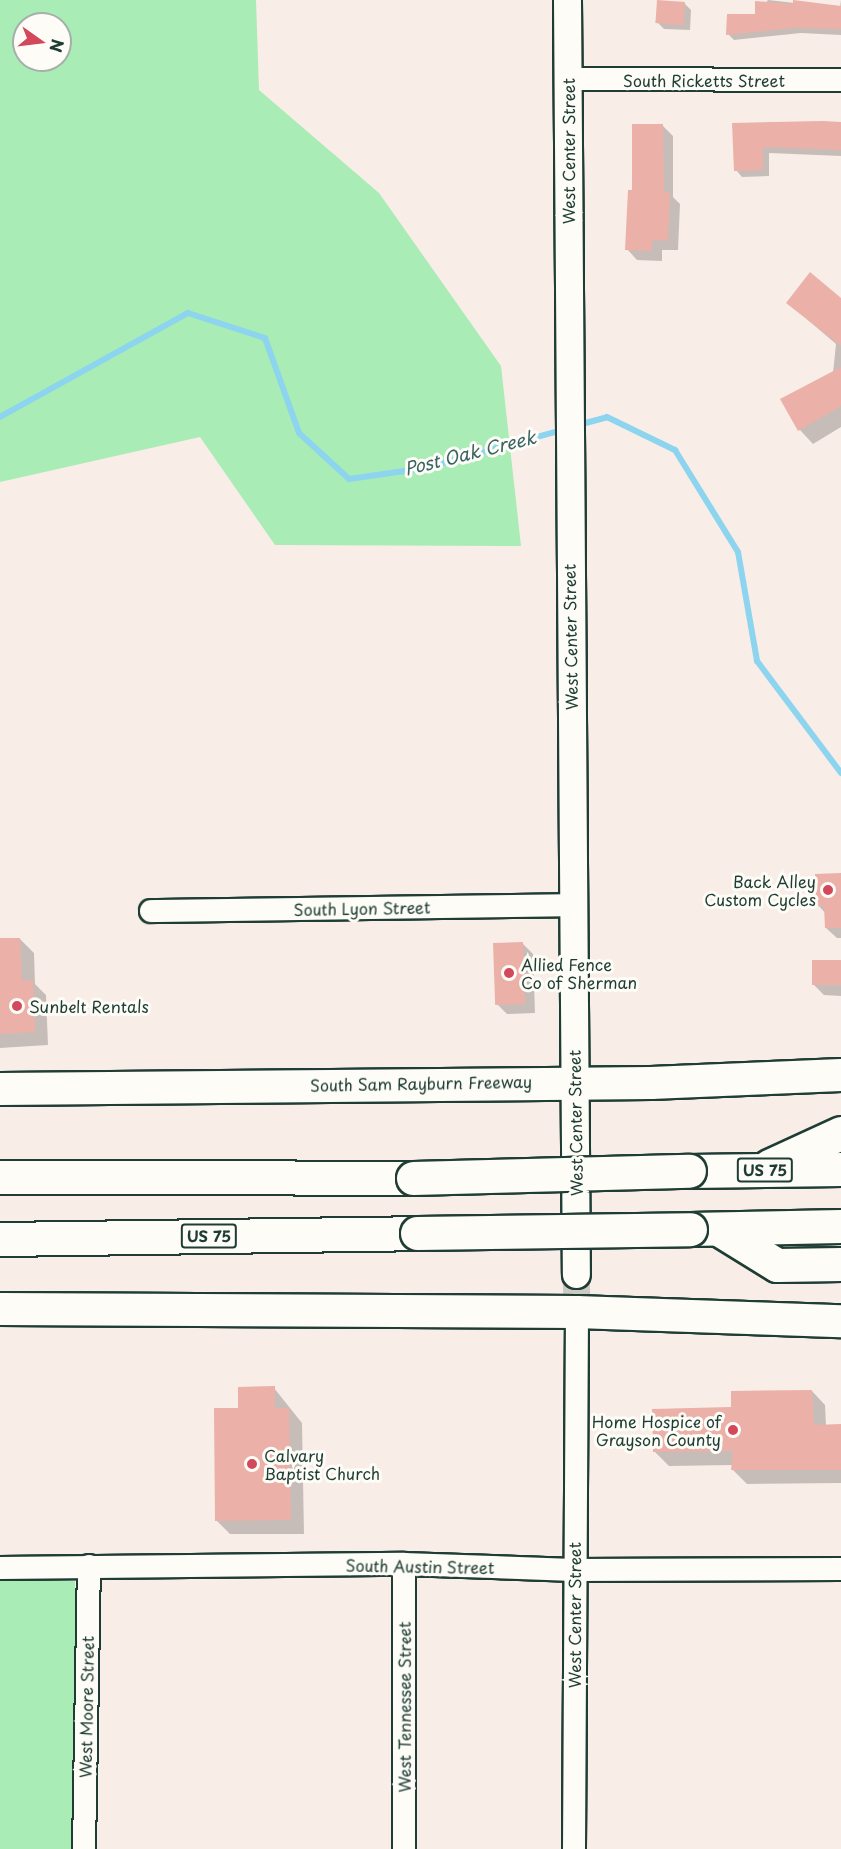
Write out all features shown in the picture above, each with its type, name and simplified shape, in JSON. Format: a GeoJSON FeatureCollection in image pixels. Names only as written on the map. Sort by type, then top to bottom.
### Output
{"type":"FeatureCollection","features":[{"type":"Feature","properties":{"kind":"highway"},"geometry":{"type":"LineString","coordinates":[[761,1170],[841,1132]]}},
{"type":"Feature","properties":{"kind":"highway","name":"US 75"},"geometry":{"type":"LineString","coordinates":[[0,1177],[413,1178],[841,1169]]}},
{"type":"Feature","properties":{"kind":"highway","name":"US 75"},"geometry":{"type":"LineString","coordinates":[[0,1239],[841,1227]]}},
{"type":"Feature","properties":{"kind":"highway"},"geometry":{"type":"LineString","coordinates":[[705,1230],[777,1265],[841,1264]]}},
{"type":"Feature","properties":{"kind":"main road","name":"South Sam Rayburn Freeway"},"geometry":{"type":"LineString","coordinates":[[0,1089],[575,1081],[651,1083],[841,1075]]}},
{"type":"Feature","properties":{"kind":"main road"},"geometry":{"type":"LineString","coordinates":[[0,1309],[577,1311],[841,1321]]}},
{"type":"Feature","properties":{"kind":"street","name":"West Center Street"},"geometry":{"type":"LineString","coordinates":[[567,0],[568,463],[576,1274]]}},
{"type":"Feature","properties":{"kind":"street","name":"South Ricketts Street"},"geometry":{"type":"LineString","coordinates":[[568,79],[841,80]]}},
{"type":"Feature","properties":{"kind":"street","name":"South Lyon Street"},"geometry":{"type":"LineString","coordinates":[[151,911],[572,905]]}},
{"type":"Feature","properties":{"kind":"street","name":"West Center Street"},"geometry":{"type":"LineString","coordinates":[[574,1849],[577,1311]]}},
{"type":"Feature","properties":{"kind":"street","name":"South Austin Street"},"geometry":{"type":"LineString","coordinates":[[0,1568],[404,1564],[574,1570],[841,1569]]}},
{"type":"Feature","properties":{"kind":"street","name":"West Tennessee Street"},"geometry":{"type":"LineString","coordinates":[[404,1564],[404,1849]]}},
{"type":"Feature","properties":{"kind":"street","name":"West Moore Street"},"geometry":{"type":"LineString","coordinates":[[84,1849],[89,1566]]}},
{"type":"Feature","properties":{"kind":"green space"},"geometry":{"type":"Polygon","coordinates":[[[0,0],[256,0],[259,90],[379,193],[501,366],[521,546],[275,545],[200,437],[0,482],[0,0]]]}},
{"type":"Feature","properties":{"kind":"green space"},"geometry":{"type":"Polygon","coordinates":[[[0,1581],[75,1581],[75,1849],[0,1849],[0,1581]]]}},
{"type":"Feature","properties":{"kind":"building"},"geometry":{"type":"Polygon","coordinates":[[[657,0],[685,2],[683,25],[655,23],[657,0]]]}},
{"type":"Feature","properties":{"kind":"building"},"geometry":{"type":"Polygon","coordinates":[[[793,0],[841,6],[841,29],[793,28],[726,35],[727,14],[755,14],[755,1],[793,4],[793,0]]]}},
{"type":"Feature","properties":{"kind":"building"},"geometry":{"type":"Polygon","coordinates":[[[841,122],[841,150],[763,147],[763,170],[734,171],[732,123],[841,122]]]}},
{"type":"Feature","properties":{"kind":"building"},"geometry":{"type":"Polygon","coordinates":[[[632,124],[663,124],[664,192],[670,192],[668,241],[652,240],[652,251],[625,250],[628,190],[632,190],[632,124]]]}},
{"type":"Feature","properties":{"kind":"building"},"geometry":{"type":"Polygon","coordinates":[[[810,272],[841,298],[841,346],[786,303],[810,272]]]}},
{"type":"Feature","properties":{"kind":"building"},"geometry":{"type":"Polygon","coordinates":[[[841,367],[841,406],[798,431],[780,399],[841,367]]]}},
{"type":"Feature","properties":{"kind":"building","name":"Back Alley Custom Cycles"},"geometry":{"type":"Polygon","coordinates":[[[841,873],[841,928],[825,928],[824,906],[816,906],[815,874],[841,873]]]}},
{"type":"Feature","properties":{"kind":"building","name":"Sunbelt Rentals"},"geometry":{"type":"Polygon","coordinates":[[[0,938],[20,938],[22,981],[33,980],[35,1032],[0,1034],[0,938]]]}},
{"type":"Feature","properties":{"kind":"building","name":"Allied Fence Co of Sherman"},"geometry":{"type":"Polygon","coordinates":[[[523,942],[525,1004],[495,1005],[493,943],[523,942]]]}},
{"type":"Feature","properties":{"kind":"building"},"geometry":{"type":"Polygon","coordinates":[[[812,960],[841,960],[841,985],[812,985],[812,960]]]}},
{"type":"Feature","properties":{"kind":"building","name":"Calvary Baptist Church"},"geometry":{"type":"Polygon","coordinates":[[[275,1386],[275,1408],[289,1408],[291,1520],[215,1521],[214,1408],[238,1408],[238,1387],[275,1386]]]}},
{"type":"Feature","properties":{"kind":"building","name":"Home Hospice of Grayson County"},"geometry":{"type":"Polygon","coordinates":[[[812,1390],[814,1425],[841,1424],[841,1470],[731,1470],[733,1451],[653,1452],[652,1409],[731,1407],[731,1391],[812,1390]]]}},
{"type":"Feature","properties":{"kind":"waterway","name":"Post Oak Creek"},"geometry":{"type":"LineString","coordinates":[[0,417],[188,313],[265,338],[299,433],[349,479],[425,468],[562,430]]}},
{"type":"Feature","properties":{"kind":"waterway","name":"Post Oak Creek"},"geometry":{"type":"LineString","coordinates":[[578,425],[607,417],[675,450],[738,552],[757,661],[841,773]]}},
{"type":"Feature","properties":{"kind":"tunnel"},"geometry":{"type":"LineString","coordinates":[[576,1274],[577,1310]]}},
{"type":"Feature","properties":{"kind":"place","name":"Back Alley Custom Cycles"},"geometry":{"type":"Point","coordinates":[828,890]}},
{"type":"Feature","properties":{"kind":"place","name":"Allied Fence Co of Sherman"},"geometry":{"type":"Point","coordinates":[509,973]}},
{"type":"Feature","properties":{"kind":"place","name":"Sunbelt Rentals"},"geometry":{"type":"Point","coordinates":[17,1006]}},
{"type":"Feature","properties":{"kind":"place","name":"Home Hospice of Grayson County"},"geometry":{"type":"Point","coordinates":[733,1430]}},
{"type":"Feature","properties":{"kind":"place","name":"Calvary Baptist Church"},"geometry":{"type":"Point","coordinates":[252,1464]}}]}
